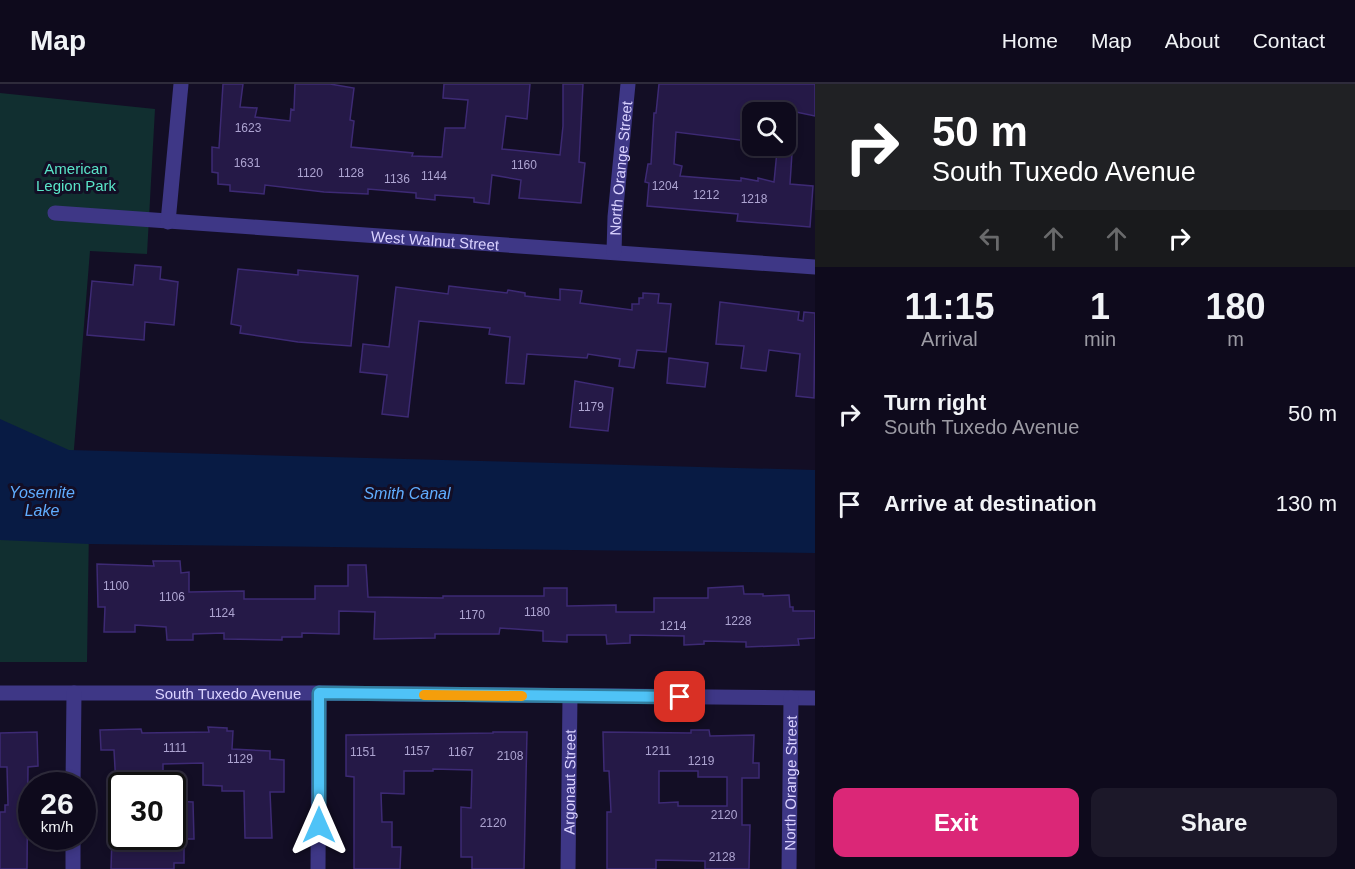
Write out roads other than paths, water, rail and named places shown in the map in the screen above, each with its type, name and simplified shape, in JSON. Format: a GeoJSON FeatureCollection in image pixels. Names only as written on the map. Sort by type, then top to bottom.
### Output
{"type":"FeatureCollection","features":[{"type":"Feature","properties":{"kind":"street"},"geometry":{"type":"LineString","coordinates":[[168,222],[181,84]]}},
{"type":"Feature","properties":{"kind":"street","name":"North Orange Street"},"geometry":{"type":"LineString","coordinates":[[614,252],[627,84]]}},
{"type":"Feature","properties":{"kind":"street","name":"West Walnut Street"},"geometry":{"type":"LineString","coordinates":[[55,213],[815,267]]}},
{"type":"Feature","properties":{"kind":"street","name":"South Tuxedo Avenue"},"geometry":{"type":"LineString","coordinates":[[0,693],[319,693],[815,698]]}},
{"type":"Feature","properties":{"kind":"street"},"geometry":{"type":"LineString","coordinates":[[73,772],[74,693]]}},
{"type":"Feature","properties":{"kind":"street"},"geometry":{"type":"LineString","coordinates":[[318,869],[319,693]]}},
{"type":"Feature","properties":{"kind":"street","name":"Argonaut Street"},"geometry":{"type":"LineString","coordinates":[[568,869],[570,696]]}},
{"type":"Feature","properties":{"kind":"street","name":"North Orange Street"},"geometry":{"type":"LineString","coordinates":[[789,869],[791,698]]}},
{"type":"Feature","properties":{"kind":"street"},"geometry":{"type":"LineString","coordinates":[[73,850],[73,869]]}},
{"type":"Feature","properties":{"kind":"water"},"geometry":{"type":"Polygon","coordinates":[[[0,419],[69,450],[815,470],[815,553],[89,544],[0,540],[0,419]]]}},
{"type":"Feature","properties":{"kind":"park label","name":"American Legion Park"},"geometry":{"type":"Point","coordinates":[76,176]}},
{"type":"Feature","properties":{"kind":"water label","name":"Smith Canal"},"geometry":{"type":"Point","coordinates":[407,493]}},
{"type":"Feature","properties":{"kind":"water label","name":"Yosemite Lake"},"geometry":{"type":"Point","coordinates":[42,501]}}]}
